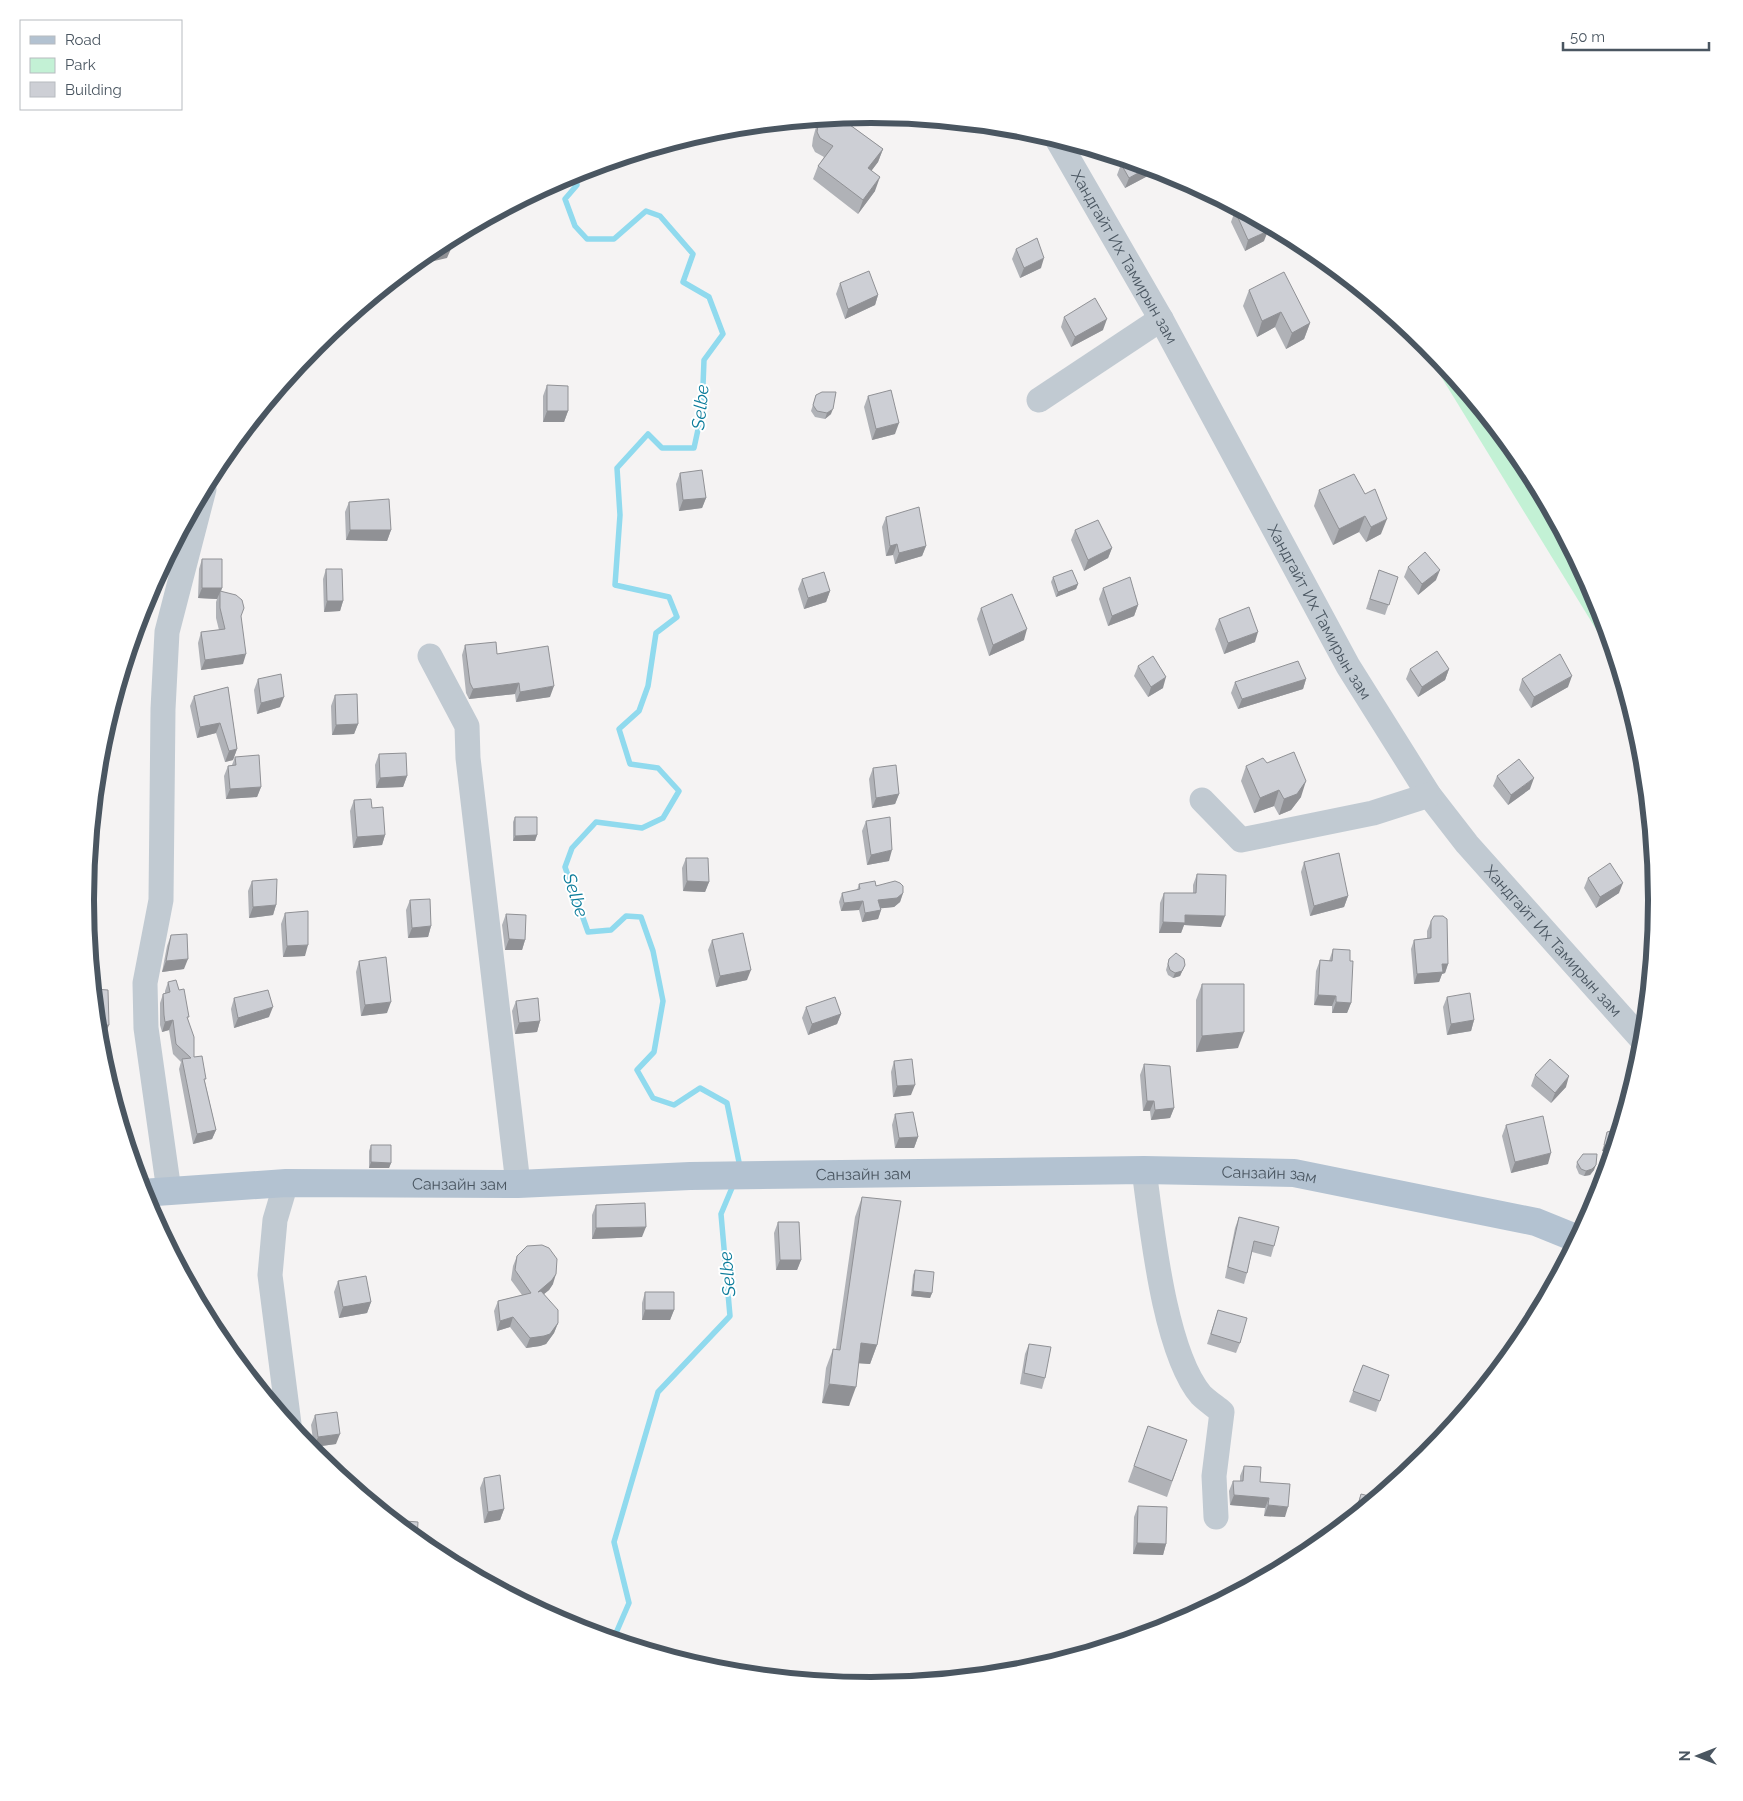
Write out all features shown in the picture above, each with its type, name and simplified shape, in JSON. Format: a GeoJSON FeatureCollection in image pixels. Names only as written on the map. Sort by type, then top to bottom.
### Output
{"type":"FeatureCollection","features":[{"type":"Feature","properties":{"kind":"main road","name":"Санзайн зам"},"geometry":{"type":"LineString","coordinates":[[155,1192],[286,1183],[518,1184],[690,1176],[1144,1170],[1294,1173],[1536,1222],[1572,1237]]}},
{"type":"Feature","properties":{"kind":"street","name":"Хандгайт Их Тамирын зам"},"geometry":{"type":"LineString","coordinates":[[1061,146],[1161,320],[1348,666],[1429,795],[1467,844],[1637,1034]]}},
{"type":"Feature","properties":{"kind":"street"},"geometry":{"type":"LineString","coordinates":[[1039,400],[1161,320]]}},
{"type":"Feature","properties":{"kind":"street"},"geometry":{"type":"LineString","coordinates":[[155,1192],[145,983],[161,900],[163,709],[167,632],[198,512]]}},
{"type":"Feature","properties":{"kind":"street"},"geometry":{"type":"LineString","coordinates":[[430,656],[467,726],[468,758],[518,1184]]}},
{"type":"Feature","properties":{"kind":"street"},"geometry":{"type":"LineString","coordinates":[[1202,800],[1241,840],[1373,813],[1429,795]]}},
{"type":"Feature","properties":{"kind":"street"},"geometry":{"type":"LineString","coordinates":[[1144,1170],[1158,1268],[1182,1362],[1202,1395],[1222,1412],[1214,1476],[1216,1517]]}},
{"type":"Feature","properties":{"kind":"street"},"geometry":{"type":"LineString","coordinates":[[286,1183],[275,1220],[270,1274],[288,1414]]}},
{"type":"Feature","properties":{"kind":"green space"},"geometry":{"type":"Polygon","coordinates":[[[1435,366],[1489,427],[1518,468],[1545,512],[1569,557],[1590,603],[1606,645],[1435,366]]]}},
{"type":"Feature","properties":{"kind":"building"},"geometry":{"type":"Polygon","coordinates":[[[848,123],[883,149],[868,168],[880,177],[863,200],[818,166],[833,146],[820,138],[817,132],[818,125],[848,123]]]}},
{"type":"Feature","properties":{"kind":"building"},"geometry":{"type":"Polygon","coordinates":[[[1121,164],[1141,171],[1129,178],[1121,164]]]}},
{"type":"Feature","properties":{"kind":"building"},"geometry":{"type":"Polygon","coordinates":[[[1237,215],[1267,231],[1248,240],[1237,215]]]}},
{"type":"Feature","properties":{"kind":"building"},"geometry":{"type":"Polygon","coordinates":[[[1037,238],[1044,258],[1024,268],[1016,249],[1037,238]]]}},
{"type":"Feature","properties":{"kind":"building"},"geometry":{"type":"Polygon","coordinates":[[[869,271],[878,295],[848,309],[840,283],[869,271]]]}},
{"type":"Feature","properties":{"kind":"building"},"geometry":{"type":"Polygon","coordinates":[[[1284,272],[1310,323],[1292,333],[1281,312],[1262,321],[1249,290],[1284,272]]]}},
{"type":"Feature","properties":{"kind":"building"},"geometry":{"type":"Polygon","coordinates":[[[1095,298],[1107,319],[1075,337],[1064,317],[1095,298]]]}},
{"type":"Feature","properties":{"kind":"building"},"geometry":{"type":"Polygon","coordinates":[[[547,385],[568,386],[568,411],[547,411],[547,385]]]}},
{"type":"Feature","properties":{"kind":"building"},"geometry":{"type":"Polygon","coordinates":[[[891,390],[899,423],[876,429],[868,396],[891,390]]]}},
{"type":"Feature","properties":{"kind":"building"},"geometry":{"type":"Polygon","coordinates":[[[822,392],[836,392],[833,409],[827,413],[817,411],[813,405],[816,395],[822,392]]]}},
{"type":"Feature","properties":{"kind":"building"},"geometry":{"type":"Polygon","coordinates":[[[702,470],[706,498],[683,500],[680,473],[702,470]]]}},
{"type":"Feature","properties":{"kind":"building"},"geometry":{"type":"Polygon","coordinates":[[[1354,474],[1365,494],[1375,489],[1387,519],[1371,527],[1365,516],[1339,529],[1319,490],[1354,474]]]}},
{"type":"Feature","properties":{"kind":"building"},"geometry":{"type":"Polygon","coordinates":[[[389,499],[391,530],[350,530],[349,502],[389,499]]]}},
{"type":"Feature","properties":{"kind":"building"},"geometry":{"type":"Polygon","coordinates":[[[919,507],[926,546],[899,553],[897,544],[890,546],[886,517],[919,507]]]}},
{"type":"Feature","properties":{"kind":"building"},"geometry":{"type":"Polygon","coordinates":[[[1098,520],[1112,548],[1088,560],[1075,530],[1098,520]]]}},
{"type":"Feature","properties":{"kind":"building"},"geometry":{"type":"Polygon","coordinates":[[[1425,552],[1440,570],[1422,584],[1408,567],[1425,552]]]}},
{"type":"Feature","properties":{"kind":"building"},"geometry":{"type":"Polygon","coordinates":[[[202,559],[222,559],[222,588],[202,588],[202,559]]]}},
{"type":"Feature","properties":{"kind":"building"},"geometry":{"type":"Polygon","coordinates":[[[326,569],[342,569],[343,601],[327,601],[326,569]]]}},
{"type":"Feature","properties":{"kind":"building"},"geometry":{"type":"Polygon","coordinates":[[[1072,570],[1078,584],[1058,592],[1053,577],[1072,570]]]}},
{"type":"Feature","properties":{"kind":"building"},"geometry":{"type":"Polygon","coordinates":[[[1379,570],[1398,577],[1389,605],[1370,599],[1379,570]]]}},
{"type":"Feature","properties":{"kind":"building"},"geometry":{"type":"Polygon","coordinates":[[[824,572],[830,591],[808,598],[802,579],[824,572]]]}},
{"type":"Feature","properties":{"kind":"building"},"geometry":{"type":"Polygon","coordinates":[[[1130,577],[1138,605],[1112,616],[1103,588],[1130,577]]]}},
{"type":"Feature","properties":{"kind":"building"},"geometry":{"type":"Polygon","coordinates":[[[220,591],[236,595],[242,600],[244,608],[241,616],[246,654],[205,660],[201,632],[225,629],[220,608],[220,591]]]}},
{"type":"Feature","properties":{"kind":"building"},"geometry":{"type":"Polygon","coordinates":[[[1012,594],[1027,629],[993,645],[981,608],[1012,594]]]}},
{"type":"Feature","properties":{"kind":"building"},"geometry":{"type":"Polygon","coordinates":[[[1249,607],[1258,632],[1228,643],[1219,619],[1249,607]]]}},
{"type":"Feature","properties":{"kind":"building"},"geometry":{"type":"Polygon","coordinates":[[[496,642],[497,654],[548,646],[554,686],[520,692],[519,683],[473,689],[470,683],[465,645],[496,642]]]}},
{"type":"Feature","properties":{"kind":"building"},"geometry":{"type":"Polygon","coordinates":[[[1437,651],[1449,669],[1422,687],[1410,669],[1437,651]]]}},
{"type":"Feature","properties":{"kind":"building"},"geometry":{"type":"Polygon","coordinates":[[[1560,654],[1572,676],[1534,697],[1522,679],[1560,654]]]}},
{"type":"Feature","properties":{"kind":"building"},"geometry":{"type":"Polygon","coordinates":[[[1153,656],[1166,677],[1151,687],[1138,666],[1153,656]]]}},
{"type":"Feature","properties":{"kind":"building"},"geometry":{"type":"Polygon","coordinates":[[[1298,661],[1306,679],[1242,699],[1235,682],[1298,661]]]}},
{"type":"Feature","properties":{"kind":"building"},"geometry":{"type":"Polygon","coordinates":[[[281,674],[284,697],[261,703],[258,679],[281,674]]]}},
{"type":"Feature","properties":{"kind":"building"},"geometry":{"type":"Polygon","coordinates":[[[228,687],[237,749],[229,751],[220,723],[200,727],[194,696],[228,687]]]}},
{"type":"Feature","properties":{"kind":"building"},"geometry":{"type":"Polygon","coordinates":[[[357,694],[358,724],[336,725],[335,695],[357,694]]]}},
{"type":"Feature","properties":{"kind":"building"},"geometry":{"type":"Polygon","coordinates":[[[1294,752],[1306,781],[1297,794],[1284,799],[1279,790],[1260,798],[1246,766],[1263,758],[1267,763],[1294,752]]]}},
{"type":"Feature","properties":{"kind":"building"},"geometry":{"type":"Polygon","coordinates":[[[406,753],[407,776],[380,778],[379,754],[406,753]]]}},
{"type":"Feature","properties":{"kind":"building"},"geometry":{"type":"Polygon","coordinates":[[[259,755],[261,787],[230,789],[228,766],[236,765],[235,757],[259,755]]]}},
{"type":"Feature","properties":{"kind":"building"},"geometry":{"type":"Polygon","coordinates":[[[1519,759],[1534,778],[1511,795],[1497,776],[1519,759]]]}},
{"type":"Feature","properties":{"kind":"building"},"geometry":{"type":"Polygon","coordinates":[[[896,765],[899,794],[876,798],[873,768],[896,765]]]}},
{"type":"Feature","properties":{"kind":"building"},"geometry":{"type":"Polygon","coordinates":[[[371,799],[372,808],[383,807],[385,835],[357,837],[354,800],[371,799]]]}},
{"type":"Feature","properties":{"kind":"building"},"geometry":{"type":"Polygon","coordinates":[[[515,817],[537,817],[537,835],[515,836],[515,817]]]}},
{"type":"Feature","properties":{"kind":"building"},"geometry":{"type":"Polygon","coordinates":[[[890,817],[892,850],[871,855],[866,821],[890,817]]]}},
{"type":"Feature","properties":{"kind":"building"},"geometry":{"type":"Polygon","coordinates":[[[1339,853],[1348,896],[1314,906],[1304,862],[1339,853]]]}},
{"type":"Feature","properties":{"kind":"building"},"geometry":{"type":"Polygon","coordinates":[[[686,858],[708,858],[709,882],[687,881],[686,858]]]}},
{"type":"Feature","properties":{"kind":"building"},"geometry":{"type":"Polygon","coordinates":[[[1610,863],[1623,883],[1600,897],[1588,878],[1610,863]]]}},
{"type":"Feature","properties":{"kind":"building"},"geometry":{"type":"Polygon","coordinates":[[[1197,874],[1226,875],[1225,916],[1185,915],[1185,923],[1163,922],[1164,893],[1196,893],[1197,874]]]}},
{"type":"Feature","properties":{"kind":"building"},"geometry":{"type":"Polygon","coordinates":[[[277,879],[276,905],[253,907],[252,881],[277,879]]]}},
{"type":"Feature","properties":{"kind":"building"},"geometry":{"type":"Polygon","coordinates":[[[875,881],[876,886],[895,881],[900,883],[903,886],[903,893],[897,898],[878,900],[881,910],[865,913],[863,901],[844,903],[842,893],[860,889],[859,884],[875,881]]]}},
{"type":"Feature","properties":{"kind":"building"},"geometry":{"type":"Polygon","coordinates":[[[430,899],[431,926],[412,928],[410,900],[430,899]]]}},
{"type":"Feature","properties":{"kind":"building"},"geometry":{"type":"Polygon","coordinates":[[[308,911],[308,945],[287,946],[285,913],[308,911]]]}},
{"type":"Feature","properties":{"kind":"building"},"geometry":{"type":"Polygon","coordinates":[[[506,914],[526,915],[525,940],[509,939],[506,914]]]}},
{"type":"Feature","properties":{"kind":"building"},"geometry":{"type":"Polygon","coordinates":[[[1434,916],[1443,916],[1447,919],[1448,964],[1442,964],[1443,972],[1417,974],[1414,940],[1431,938],[1431,921],[1434,916]]]}},
{"type":"Feature","properties":{"kind":"building"},"geometry":{"type":"Polygon","coordinates":[[[743,933],[751,970],[720,976],[712,940],[743,933]]]}},
{"type":"Feature","properties":{"kind":"building"},"geometry":{"type":"Polygon","coordinates":[[[187,934],[188,959],[166,961],[171,935],[187,934]]]}},
{"type":"Feature","properties":{"kind":"building"},"geometry":{"type":"Polygon","coordinates":[[[1333,949],[1350,950],[1350,961],[1353,961],[1351,1003],[1336,1002],[1336,996],[1318,995],[1320,960],[1332,961],[1333,949]]]}},
{"type":"Feature","properties":{"kind":"building"},"geometry":{"type":"Polygon","coordinates":[[[1176,953],[1184,959],[1185,965],[1182,971],[1175,973],[1170,970],[1168,964],[1169,959],[1176,953]]]}},
{"type":"Feature","properties":{"kind":"building"},"geometry":{"type":"Polygon","coordinates":[[[386,957],[391,1002],[365,1005],[359,961],[386,957]]]}},
{"type":"Feature","properties":{"kind":"building"},"geometry":{"type":"Polygon","coordinates":[[[176,980],[179,990],[184,989],[189,1017],[187,1017],[194,1037],[194,1057],[202,1056],[206,1079],[204,1079],[216,1130],[197,1134],[182,1059],[191,1058],[176,1044],[173,1020],[165,1022],[164,1015],[163,994],[170,992],[168,982],[176,980]]]}},
{"type":"Feature","properties":{"kind":"building"},"geometry":{"type":"Polygon","coordinates":[[[1202,984],[1244,984],[1244,1032],[1202,1036],[1202,984]]]}},
{"type":"Feature","properties":{"kind":"building"},"geometry":{"type":"Polygon","coordinates":[[[99,989],[108,990],[109,1025],[104,1025],[99,989]]]}},
{"type":"Feature","properties":{"kind":"building"},"geometry":{"type":"Polygon","coordinates":[[[268,990],[273,1007],[238,1018],[234,998],[268,990]]]}},
{"type":"Feature","properties":{"kind":"building"},"geometry":{"type":"Polygon","coordinates":[[[1470,993],[1474,1020],[1451,1024],[1447,997],[1470,993]]]}},
{"type":"Feature","properties":{"kind":"building"},"geometry":{"type":"Polygon","coordinates":[[[835,997],[841,1014],[812,1024],[806,1007],[835,997]]]}},
{"type":"Feature","properties":{"kind":"building"},"geometry":{"type":"Polygon","coordinates":[[[538,998],[540,1021],[519,1023],[516,1001],[538,998]]]}},
{"type":"Feature","properties":{"kind":"building"},"geometry":{"type":"Polygon","coordinates":[[[912,1059],[915,1085],[897,1086],[894,1061],[912,1059]]]}},
{"type":"Feature","properties":{"kind":"building"},"geometry":{"type":"Polygon","coordinates":[[[1550,1059],[1569,1076],[1555,1093],[1535,1075],[1550,1059]]]}},
{"type":"Feature","properties":{"kind":"building"},"geometry":{"type":"Polygon","coordinates":[[[1144,1064],[1170,1066],[1174,1108],[1155,1110],[1154,1101],[1147,1101],[1144,1064]]]}},
{"type":"Feature","properties":{"kind":"building"},"geometry":{"type":"Polygon","coordinates":[[[913,1112],[918,1137],[899,1138],[895,1114],[913,1112]]]}},
{"type":"Feature","properties":{"kind":"building"},"geometry":{"type":"Polygon","coordinates":[[[1543,1116],[1551,1153],[1515,1162],[1506,1125],[1543,1116]]]}},
{"type":"Feature","properties":{"kind":"building"},"geometry":{"type":"Polygon","coordinates":[[[1614,1130],[1609,1146],[1604,1145],[1607,1132],[1614,1130]]]}},
{"type":"Feature","properties":{"kind":"building"},"geometry":{"type":"Polygon","coordinates":[[[371,1145],[391,1145],[391,1163],[371,1162],[371,1145]]]}},
{"type":"Feature","properties":{"kind":"building"},"geometry":{"type":"Polygon","coordinates":[[[1583,1154],[1597,1154],[1596,1165],[1592,1169],[1586,1171],[1581,1169],[1577,1162],[1583,1154]]]}},
{"type":"Feature","properties":{"kind":"building"},"geometry":{"type":"Polygon","coordinates":[[[862,1197],[901,1201],[877,1345],[861,1343],[856,1387],[829,1384],[833,1349],[840,1350],[862,1197]]]}},
{"type":"Feature","properties":{"kind":"building"},"geometry":{"type":"Polygon","coordinates":[[[645,1203],[646,1227],[596,1228],[596,1205],[645,1203]]]}},
{"type":"Feature","properties":{"kind":"building"},"geometry":{"type":"Polygon","coordinates":[[[1239,1217],[1279,1227],[1274,1246],[1254,1241],[1247,1273],[1228,1267],[1239,1217]]]}},
{"type":"Feature","properties":{"kind":"building"},"geometry":{"type":"Polygon","coordinates":[[[778,1222],[799,1222],[801,1260],[780,1260],[778,1222]]]}},
{"type":"Feature","properties":{"kind":"building"},"geometry":{"type":"Polygon","coordinates":[[[542,1245],[549,1248],[557,1259],[556,1274],[538,1292],[541,1291],[558,1310],[558,1323],[550,1334],[530,1338],[513,1317],[500,1321],[498,1301],[531,1293],[515,1270],[517,1256],[527,1246],[542,1245]]]}},
{"type":"Feature","properties":{"kind":"building"},"geometry":{"type":"Polygon","coordinates":[[[915,1270],[934,1272],[932,1293],[913,1291],[915,1270]]]}},
{"type":"Feature","properties":{"kind":"building"},"geometry":{"type":"Polygon","coordinates":[[[366,1276],[371,1302],[343,1307],[338,1281],[366,1276]]]}},
{"type":"Feature","properties":{"kind":"building"},"geometry":{"type":"Polygon","coordinates":[[[645,1292],[674,1292],[674,1310],[645,1310],[645,1292]]]}},
{"type":"Feature","properties":{"kind":"building"},"geometry":{"type":"Polygon","coordinates":[[[1218,1310],[1247,1318],[1240,1343],[1211,1334],[1218,1310]]]}},
{"type":"Feature","properties":{"kind":"building"},"geometry":{"type":"Polygon","coordinates":[[[1029,1344],[1051,1347],[1045,1378],[1024,1373],[1029,1344]]]}},
{"type":"Feature","properties":{"kind":"building"},"geometry":{"type":"Polygon","coordinates":[[[1363,1365],[1389,1375],[1380,1401],[1353,1391],[1363,1365]]]}},
{"type":"Feature","properties":{"kind":"building"},"geometry":{"type":"Polygon","coordinates":[[[337,1412],[340,1434],[318,1437],[315,1415],[337,1412]]]}},
{"type":"Feature","properties":{"kind":"building"},"geometry":{"type":"Polygon","coordinates":[[[1148,1426],[1187,1440],[1172,1481],[1134,1466],[1148,1426]]]}},
{"type":"Feature","properties":{"kind":"building"},"geometry":{"type":"Polygon","coordinates":[[[1244,1466],[1261,1467],[1260,1482],[1290,1484],[1288,1507],[1268,1505],[1269,1498],[1234,1495],[1233,1481],[1243,1481],[1244,1466]]]}},
{"type":"Feature","properties":{"kind":"building"},"geometry":{"type":"Polygon","coordinates":[[[500,1475],[504,1509],[488,1512],[484,1478],[500,1475]]]}},
{"type":"Feature","properties":{"kind":"building"},"geometry":{"type":"Polygon","coordinates":[[[1361,1494],[1371,1496],[1357,1508],[1361,1494]]]}},
{"type":"Feature","properties":{"kind":"building"},"geometry":{"type":"Polygon","coordinates":[[[1138,1506],[1167,1507],[1166,1544],[1137,1543],[1138,1506]]]}},
{"type":"Feature","properties":{"kind":"building"},"geometry":{"type":"Polygon","coordinates":[[[402,1521],[418,1522],[417,1532],[402,1521]]]}},
{"type":"Feature","properties":{"kind":"waterway","name":"Selbe"},"geometry":{"type":"LineString","coordinates":[[577,181],[577,185],[565,199],[575,226],[587,239],[614,239],[646,211],[660,216],[693,254],[683,282],[709,297],[723,334],[704,360],[702,411],[694,448],[662,448],[648,434],[617,468],[620,515],[615,585],[669,597],[677,617],[656,633],[648,686],[639,711],[619,729],[630,764],[658,768],[679,791],[663,818],[642,828],[596,822],[572,848],[565,867],[588,932],[611,930],[626,916],[641,917],[653,951],[663,1001],[654,1052],[637,1070],[653,1098],[674,1105],[700,1088],[727,1103],[740,1167]]}},
{"type":"Feature","properties":{"kind":"waterway","name":"Selbe"},"geometry":{"type":"LineString","coordinates":[[615,1635],[629,1603],[614,1542],[658,1392],[730,1316],[721,1214],[734,1183]]}}]}
